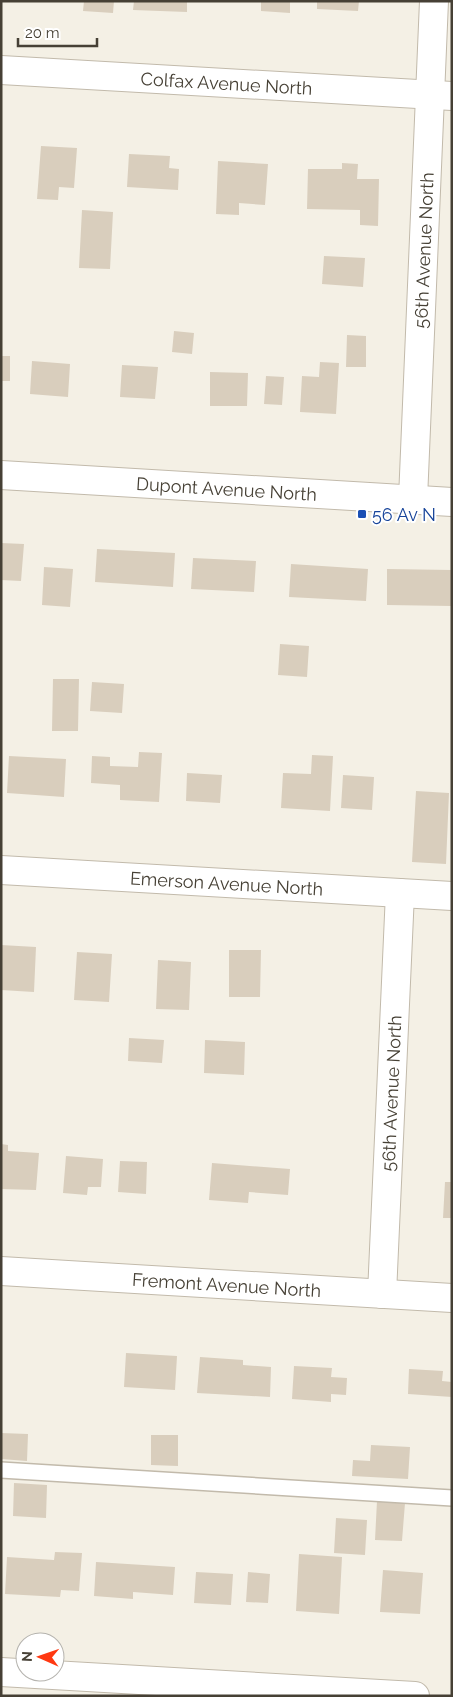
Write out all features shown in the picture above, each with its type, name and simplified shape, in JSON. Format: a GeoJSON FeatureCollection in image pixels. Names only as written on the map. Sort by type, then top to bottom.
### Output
{"type":"FeatureCollection","features":[{"type":"Feature","properties":{"kind":"street","name":"56th Avenue North"},"geometry":{"type":"LineString","coordinates":[[413,500],[441,95],[434,1]]}},
{"type":"Feature","properties":{"kind":"street","name":"Colfax Avenue North"},"geometry":{"type":"LineString","coordinates":[[1,70],[441,95]]}},
{"type":"Feature","properties":{"kind":"street","name":"Dupont Avenue North"},"geometry":{"type":"LineString","coordinates":[[1,475],[452,502]]}},
{"type":"Feature","properties":{"kind":"street","name":"Emerson Avenue North"},"geometry":{"type":"LineString","coordinates":[[1,870],[452,896]]}},
{"type":"Feature","properties":{"kind":"street","name":"56th Avenue North"},"geometry":{"type":"LineString","coordinates":[[382,1294],[400,893]]}},
{"type":"Feature","properties":{"kind":"street","name":"Fremont Avenue North"},"geometry":{"type":"LineString","coordinates":[[1,1271],[452,1298]]}},
{"type":"Feature","properties":{"kind":"street"},"geometry":{"type":"LineString","coordinates":[[1,1672],[415,1696]]}},
{"type":"Feature","properties":{"kind":"lane"},"geometry":{"type":"LineString","coordinates":[[1,1470],[452,1498]]}},
{"type":"Feature","properties":{"kind":"building"},"geometry":{"type":"Polygon","coordinates":[[[84,1],[114,1],[113,13],[83,11],[84,1]]]}},
{"type":"Feature","properties":{"kind":"building"},"geometry":{"type":"Polygon","coordinates":[[[134,1],[187,1],[187,12],[133,10],[134,1]]]}},
{"type":"Feature","properties":{"kind":"building"},"geometry":{"type":"Polygon","coordinates":[[[261,1],[290,1],[290,13],[261,11],[261,1]]]}},
{"type":"Feature","properties":{"kind":"building"},"geometry":{"type":"Polygon","coordinates":[[[317,1],[359,1],[358,11],[317,9],[317,1]]]}},
{"type":"Feature","properties":{"kind":"building"},"geometry":{"type":"Polygon","coordinates":[[[41,146],[77,148],[74,188],[59,187],[58,200],[37,199],[41,146]]]}},
{"type":"Feature","properties":{"kind":"building"},"geometry":{"type":"Polygon","coordinates":[[[129,154],[170,156],[169,168],[179,169],[178,190],[127,187],[129,154]]]}},
{"type":"Feature","properties":{"kind":"building"},"geometry":{"type":"Polygon","coordinates":[[[218,161],[268,164],[265,205],[239,203],[239,215],[216,214],[218,161]]]}},
{"type":"Feature","properties":{"kind":"building"},"geometry":{"type":"Polygon","coordinates":[[[342,163],[358,164],[357,179],[379,179],[378,226],[360,225],[360,210],[307,209],[308,169],[342,169],[342,163]]]}},
{"type":"Feature","properties":{"kind":"building"},"geometry":{"type":"Polygon","coordinates":[[[82,210],[113,212],[110,269],[79,268],[82,210]]]}},
{"type":"Feature","properties":{"kind":"building"},"geometry":{"type":"Polygon","coordinates":[[[324,256],[365,258],[363,287],[322,284],[324,256]]]}},
{"type":"Feature","properties":{"kind":"building"},"geometry":{"type":"Polygon","coordinates":[[[174,331],[194,333],[192,354],[172,352],[174,331]]]}},
{"type":"Feature","properties":{"kind":"building"},"geometry":{"type":"Polygon","coordinates":[[[347,335],[366,336],[366,367],[346,367],[347,335]]]}},
{"type":"Feature","properties":{"kind":"building"},"geometry":{"type":"Polygon","coordinates":[[[1,356],[10,356],[10,381],[1,381],[1,356]]]}},
{"type":"Feature","properties":{"kind":"building"},"geometry":{"type":"Polygon","coordinates":[[[32,361],[70,364],[68,397],[30,394],[32,361]]]}},
{"type":"Feature","properties":{"kind":"building"},"geometry":{"type":"Polygon","coordinates":[[[320,362],[339,363],[336,414],[300,412],[302,376],[319,377],[320,362]]]}},
{"type":"Feature","properties":{"kind":"building"},"geometry":{"type":"Polygon","coordinates":[[[122,365],[158,367],[155,399],[120,397],[122,365]]]}},
{"type":"Feature","properties":{"kind":"building"},"geometry":{"type":"Polygon","coordinates":[[[210,372],[248,373],[247,406],[210,406],[210,372]]]}},
{"type":"Feature","properties":{"kind":"building"},"geometry":{"type":"Polygon","coordinates":[[[266,376],[284,377],[282,405],[264,404],[266,376]]]}},
{"type":"Feature","properties":{"kind":"building"},"geometry":{"type":"Polygon","coordinates":[[[1,543],[24,544],[21,581],[1,580],[1,543]]]}},
{"type":"Feature","properties":{"kind":"building"},"geometry":{"type":"Polygon","coordinates":[[[97,549],[175,553],[173,587],[95,582],[97,549]]]}},
{"type":"Feature","properties":{"kind":"building"},"geometry":{"type":"Polygon","coordinates":[[[193,558],[256,561],[254,592],[191,589],[193,558]]]}},
{"type":"Feature","properties":{"kind":"building"},"geometry":{"type":"Polygon","coordinates":[[[291,564],[368,569],[366,601],[289,597],[291,564]]]}},
{"type":"Feature","properties":{"kind":"building"},"geometry":{"type":"Polygon","coordinates":[[[44,567],[73,569],[70,607],[42,605],[44,567]]]}},
{"type":"Feature","properties":{"kind":"building"},"geometry":{"type":"Polygon","coordinates":[[[387,569],[452,570],[452,606],[387,605],[387,569]]]}},
{"type":"Feature","properties":{"kind":"building"},"geometry":{"type":"Polygon","coordinates":[[[280,644],[309,646],[307,677],[278,675],[280,644]]]}},
{"type":"Feature","properties":{"kind":"building"},"geometry":{"type":"Polygon","coordinates":[[[53,679],[79,679],[78,731],[52,731],[53,679]]]}},
{"type":"Feature","properties":{"kind":"building"},"geometry":{"type":"Polygon","coordinates":[[[92,682],[124,684],[122,713],[90,711],[92,682]]]}},
{"type":"Feature","properties":{"kind":"building"},"geometry":{"type":"Polygon","coordinates":[[[139,752],[162,753],[159,802],[120,800],[120,785],[91,783],[92,756],[110,757],[110,766],[138,767],[139,752]]]}},
{"type":"Feature","properties":{"kind":"building"},"geometry":{"type":"Polygon","coordinates":[[[312,755],[333,756],[330,811],[281,808],[283,773],[311,774],[312,755]]]}},
{"type":"Feature","properties":{"kind":"building"},"geometry":{"type":"Polygon","coordinates":[[[9,756],[66,759],[64,797],[7,793],[9,756]]]}},
{"type":"Feature","properties":{"kind":"building"},"geometry":{"type":"Polygon","coordinates":[[[187,773],[222,775],[220,803],[186,801],[187,773]]]}},
{"type":"Feature","properties":{"kind":"building"},"geometry":{"type":"Polygon","coordinates":[[[343,775],[374,777],[372,810],[341,808],[343,775]]]}},
{"type":"Feature","properties":{"kind":"building"},"geometry":{"type":"Polygon","coordinates":[[[416,791],[449,793],[446,864],[412,862],[416,791]]]}},
{"type":"Feature","properties":{"kind":"building"},"geometry":{"type":"Polygon","coordinates":[[[1,945],[36,947],[34,992],[1,990],[1,945]]]}},
{"type":"Feature","properties":{"kind":"building"},"geometry":{"type":"Polygon","coordinates":[[[229,950],[261,950],[260,997],[229,997],[229,950]]]}},
{"type":"Feature","properties":{"kind":"building"},"geometry":{"type":"Polygon","coordinates":[[[77,952],[112,954],[109,1002],[74,1000],[77,952]]]}},
{"type":"Feature","properties":{"kind":"building"},"geometry":{"type":"Polygon","coordinates":[[[158,960],[191,962],[189,1010],[156,1009],[158,960]]]}},
{"type":"Feature","properties":{"kind":"building"},"geometry":{"type":"Polygon","coordinates":[[[129,1038],[164,1040],[162,1063],[128,1061],[129,1038]]]}},
{"type":"Feature","properties":{"kind":"building"},"geometry":{"type":"Polygon","coordinates":[[[205,1040],[245,1042],[244,1075],[204,1073],[205,1040]]]}},
{"type":"Feature","properties":{"kind":"building"},"geometry":{"type":"Polygon","coordinates":[[[1,1144],[8,1145],[8,1151],[39,1153],[36,1190],[1,1189],[1,1144]]]}},
{"type":"Feature","properties":{"kind":"building"},"geometry":{"type":"Polygon","coordinates":[[[66,1156],[103,1159],[101,1187],[88,1187],[87,1195],[63,1193],[66,1156]]]}},
{"type":"Feature","properties":{"kind":"building"},"geometry":{"type":"Polygon","coordinates":[[[120,1161],[147,1162],[146,1194],[118,1192],[120,1161]]]}},
{"type":"Feature","properties":{"kind":"building"},"geometry":{"type":"Polygon","coordinates":[[[212,1163],[290,1169],[288,1195],[249,1192],[248,1203],[209,1200],[212,1163]]]}},
{"type":"Feature","properties":{"kind":"building"},"geometry":{"type":"Polygon","coordinates":[[[445,1182],[452,1182],[452,1218],[443,1218],[445,1182]]]}},
{"type":"Feature","properties":{"kind":"building"},"geometry":{"type":"Polygon","coordinates":[[[126,1353],[177,1356],[175,1390],[124,1387],[126,1353]]]}},
{"type":"Feature","properties":{"kind":"building"},"geometry":{"type":"Polygon","coordinates":[[[200,1357],[243,1360],[243,1365],[271,1367],[270,1397],[197,1393],[200,1357]]]}},
{"type":"Feature","properties":{"kind":"building"},"geometry":{"type":"Polygon","coordinates":[[[294,1366],[332,1368],[331,1377],[347,1378],[346,1395],[331,1394],[331,1402],[292,1399],[294,1366]]]}},
{"type":"Feature","properties":{"kind":"building"},"geometry":{"type":"Polygon","coordinates":[[[409,1369],[443,1371],[442,1381],[452,1382],[452,1397],[408,1394],[409,1369]]]}},
{"type":"Feature","properties":{"kind":"building"},"geometry":{"type":"Polygon","coordinates":[[[1,1433],[28,1434],[27,1461],[1,1459],[1,1433]]]}},
{"type":"Feature","properties":{"kind":"building"},"geometry":{"type":"Polygon","coordinates":[[[151,1435],[178,1435],[178,1466],[151,1465],[151,1435]]]}},
{"type":"Feature","properties":{"kind":"building"},"geometry":{"type":"Polygon","coordinates":[[[371,1445],[410,1447],[408,1479],[352,1476],[353,1460],[370,1461],[371,1445]]]}},
{"type":"Feature","properties":{"kind":"building"},"geometry":{"type":"Polygon","coordinates":[[[14,1483],[47,1485],[46,1518],[13,1516],[14,1483]]]}},
{"type":"Feature","properties":{"kind":"building"},"geometry":{"type":"Polygon","coordinates":[[[377,1501],[405,1503],[402,1541],[375,1540],[377,1501]]]}},
{"type":"Feature","properties":{"kind":"building"},"geometry":{"type":"Polygon","coordinates":[[[336,1518],[367,1520],[365,1555],[334,1553],[336,1518]]]}},
{"type":"Feature","properties":{"kind":"building"},"geometry":{"type":"Polygon","coordinates":[[[55,1552],[82,1553],[79,1591],[61,1590],[60,1597],[5,1594],[7,1557],[54,1560],[55,1552]]]}},
{"type":"Feature","properties":{"kind":"building"},"geometry":{"type":"Polygon","coordinates":[[[299,1554],[342,1557],[339,1614],[296,1611],[299,1554]]]}},
{"type":"Feature","properties":{"kind":"building"},"geometry":{"type":"Polygon","coordinates":[[[96,1562],[175,1567],[173,1595],[133,1592],[133,1599],[94,1596],[96,1562]]]}},
{"type":"Feature","properties":{"kind":"building"},"geometry":{"type":"Polygon","coordinates":[[[383,1570],[423,1573],[420,1614],[380,1612],[383,1570]]]}},
{"type":"Feature","properties":{"kind":"building"},"geometry":{"type":"Polygon","coordinates":[[[196,1572],[233,1574],[231,1605],[194,1603],[196,1572]]]}},
{"type":"Feature","properties":{"kind":"building"},"geometry":{"type":"Polygon","coordinates":[[[248,1572],[270,1574],[268,1603],[246,1602],[248,1572]]]}},
{"type":"Feature","properties":{"kind":"place","name":"56 Av N"},"geometry":{"type":"Point","coordinates":[362,514]}}]}
